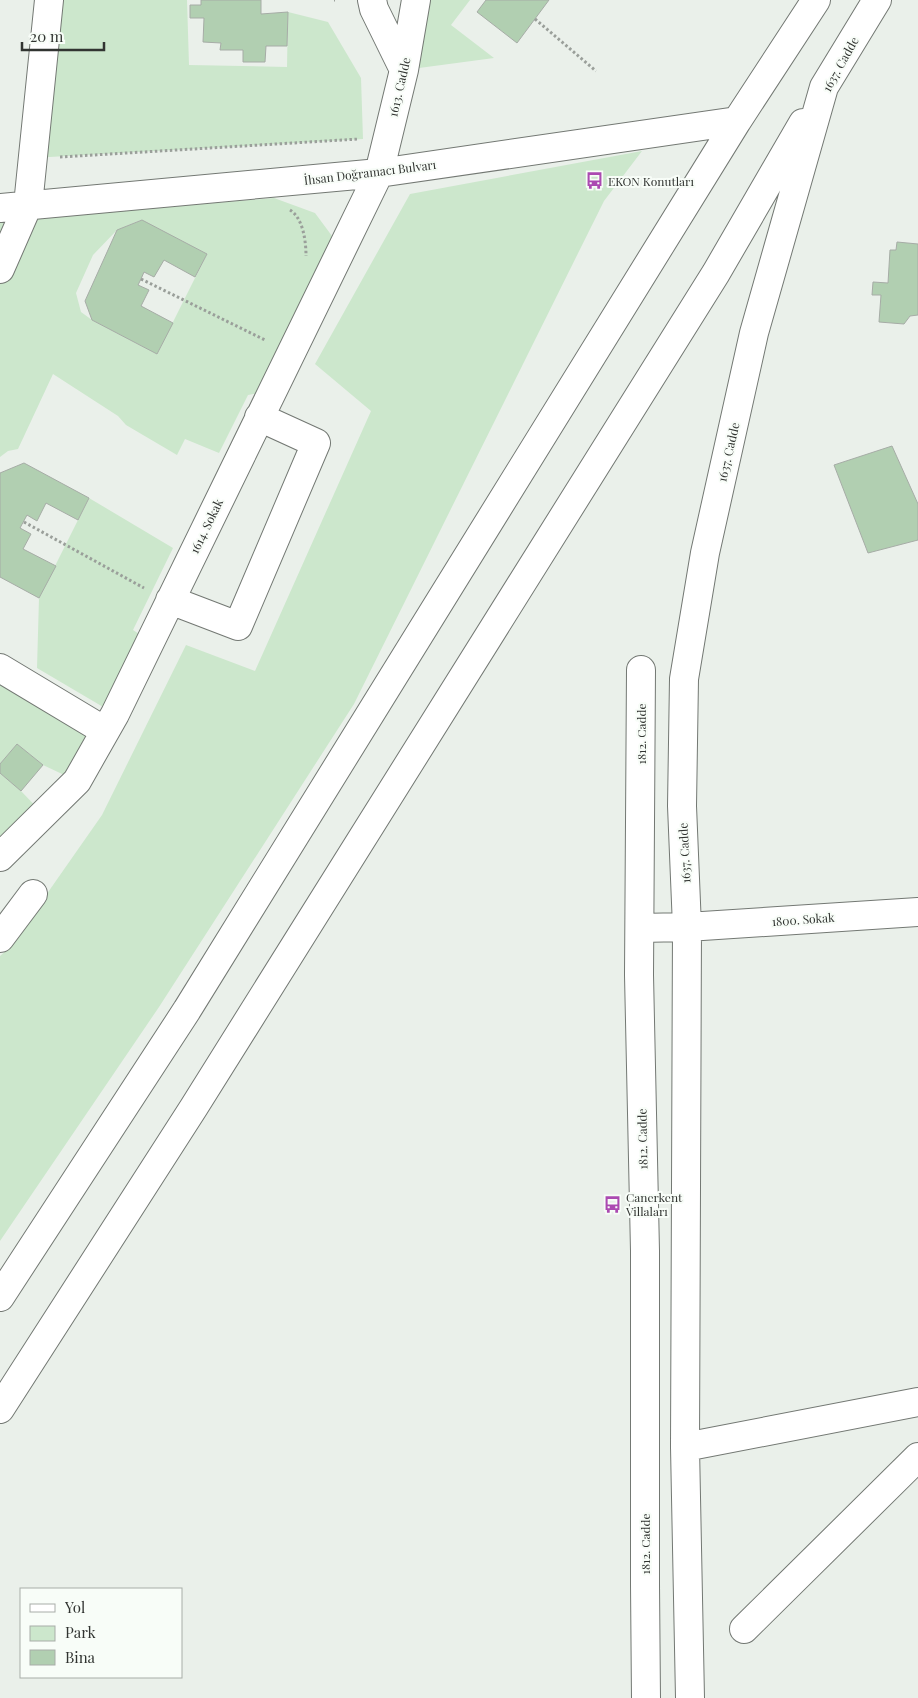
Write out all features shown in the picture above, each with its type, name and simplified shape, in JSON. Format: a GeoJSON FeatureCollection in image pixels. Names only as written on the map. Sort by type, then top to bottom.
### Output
{"type":"FeatureCollection","features":[{"type":"Feature","properties":{"kind":"street"},"geometry":{"type":"LineString","coordinates":[[0,269],[28,205],[49,0]]}},
{"type":"Feature","properties":{"kind":"street"},"geometry":{"type":"LineString","coordinates":[[372,0],[374,9],[404,70]]}},
{"type":"Feature","properties":{"kind":"street","name":"1613. Cadde"},"geometry":{"type":"LineString","coordinates":[[379,173],[404,70],[416,0]]}},
{"type":"Feature","properties":{"kind":"street"},"geometry":{"type":"LineString","coordinates":[[0,1297],[187,1010],[737,121],[816,0]]}},
{"type":"Feature","properties":{"kind":"street","name":"1637. Cadde"},"geometry":{"type":"LineString","coordinates":[[687,927],[682,806],[686,669],[705,553],[754,332],[824,87],[876,0]]}},
{"type":"Feature","properties":{"kind":"street"},"geometry":{"type":"LineString","coordinates":[[0,1409],[194,1107],[716,274],[824,87]]}},
{"type":"Feature","properties":{"kind":"street","name":"İhsan Doğramacı Bulvarı"},"geometry":{"type":"LineString","coordinates":[[0,208],[379,173],[737,121]]}},
{"type":"Feature","properties":{"kind":"street","name":"1614. Sokak"},"geometry":{"type":"LineString","coordinates":[[0,857],[77,781],[105,731],[379,173]]}},
{"type":"Feature","properties":{"kind":"street"},"geometry":{"type":"LineString","coordinates":[[170,600],[238,626],[316,442],[259,417]]}},
{"type":"Feature","properties":{"kind":"street"},"geometry":{"type":"LineString","coordinates":[[0,668],[105,731]]}},
{"type":"Feature","properties":{"kind":"street","name":"1812. Cadde"},"geometry":{"type":"LineString","coordinates":[[641,670],[640,928],[646,1698]]}},
{"type":"Feature","properties":{"kind":"street"},"geometry":{"type":"LineString","coordinates":[[0,938],[33,894]]}},
{"type":"Feature","properties":{"kind":"street","name":"1800. Sokak"},"geometry":{"type":"LineString","coordinates":[[640,928],[687,927],[918,912]]}},
{"type":"Feature","properties":{"kind":"street"},"geometry":{"type":"LineString","coordinates":[[687,927],[685,1447],[690,1698]]}},
{"type":"Feature","properties":{"kind":"street"},"geometry":{"type":"LineString","coordinates":[[685,1447],[918,1402]]}},
{"type":"Feature","properties":{"kind":"street"},"geometry":{"type":"LineString","coordinates":[[744,1629],[918,1457]]}},
{"type":"Feature","properties":{"kind":"path"},"geometry":{"type":"LineString","coordinates":[[535,19],[596,71]]}},
{"type":"Feature","properties":{"kind":"path"},"geometry":{"type":"LineString","coordinates":[[32,158],[363,139]]}},
{"type":"Feature","properties":{"kind":"path"},"geometry":{"type":"LineString","coordinates":[[286,207],[294,212],[305,234],[306,255],[302,264]]}},
{"type":"Feature","properties":{"kind":"path"},"geometry":{"type":"LineString","coordinates":[[141,279],[266,340]]}},
{"type":"Feature","properties":{"kind":"path"},"geometry":{"type":"LineString","coordinates":[[261,349],[270,332]]}},
{"type":"Feature","properties":{"kind":"path"},"geometry":{"type":"LineString","coordinates":[[24,522],[144,588],[140,596]]}},
{"type":"Feature","properties":{"kind":"green space"},"geometry":{"type":"Polygon","coordinates":[[[49,0],[187,0],[189,65],[287,67],[288,12],[328,22],[361,78],[363,139],[32,158],[49,0]]]}},
{"type":"Feature","properties":{"kind":"green space"},"geometry":{"type":"Polygon","coordinates":[[[418,0],[470,0],[451,25],[494,58],[404,70],[418,0]]]}},
{"type":"Feature","properties":{"kind":"green space"},"geometry":{"type":"Polygon","coordinates":[[[642,151],[604,201],[354,704],[159,1007],[0,1241],[0,956],[9,948],[102,815],[186,645],[255,671],[371,411],[315,364],[410,194],[642,151]]]}},
{"type":"Feature","properties":{"kind":"green space"},"geometry":{"type":"Polygon","coordinates":[[[274,198],[315,213],[332,236],[325,266],[263,392],[248,395],[219,453],[185,439],[177,455],[126,425],[118,416],[53,374],[18,449],[8,451],[0,457],[0,221],[274,198]],[[141,220],[117,230],[93,255],[76,293],[81,312],[92,320],[157,354],[207,254],[141,220]]]}},
{"type":"Feature","properties":{"kind":"green space"},"geometry":{"type":"Polygon","coordinates":[[[89,498],[173,548],[133,630],[150,641],[115,714],[37,668],[39,598],[89,498]]]}},
{"type":"Feature","properties":{"kind":"green space"},"geometry":{"type":"Polygon","coordinates":[[[0,668],[105,731],[77,781],[43,765],[17,744],[0,764],[0,668]]]}},
{"type":"Feature","properties":{"kind":"green space"},"geometry":{"type":"Polygon","coordinates":[[[0,773],[43,814],[0,857],[0,773]]]}},
{"type":"Feature","properties":{"kind":"building"},"geometry":{"type":"Polygon","coordinates":[[[201,0],[261,0],[261,14],[288,12],[287,46],[266,46],[265,62],[243,62],[243,50],[220,50],[221,43],[203,42],[204,18],[190,18],[190,5],[201,5],[201,0]]]}},
{"type":"Feature","properties":{"kind":"building"},"geometry":{"type":"Polygon","coordinates":[[[486,0],[549,0],[517,43],[477,12],[486,0]]]}},
{"type":"Feature","properties":{"kind":"building"},"geometry":{"type":"Polygon","coordinates":[[[142,220],[207,254],[195,277],[164,260],[154,277],[144,272],[138,285],[149,290],[141,306],[173,323],[157,354],[92,320],[85,301],[117,230],[142,220]]]}},
{"type":"Feature","properties":{"kind":"building"},"geometry":{"type":"Polygon","coordinates":[[[897,242],[918,244],[918,315],[910,316],[904,324],[879,322],[881,295],[872,295],[873,282],[888,283],[890,250],[896,250],[897,242]]]}},
{"type":"Feature","properties":{"kind":"building"},"geometry":{"type":"Polygon","coordinates":[[[892,446],[918,504],[918,540],[868,553],[834,465],[892,446]]]}},
{"type":"Feature","properties":{"kind":"building"},"geometry":{"type":"Polygon","coordinates":[[[24,463],[89,498],[78,520],[46,503],[37,521],[27,515],[20,528],[31,534],[23,549],[56,566],[39,598],[0,577],[0,473],[24,463]]]}},
{"type":"Feature","properties":{"kind":"building"},"geometry":{"type":"Polygon","coordinates":[[[17,744],[43,765],[21,791],[0,773],[0,764],[17,744]]]}},
{"type":"Feature","properties":{"kind":"place","name":"EKON Konutları"},"geometry":{"type":"Point","coordinates":[594,181]}},
{"type":"Feature","properties":{"kind":"place","name":"Canerkent Villaları"},"geometry":{"type":"Point","coordinates":[612,1204]}}]}
